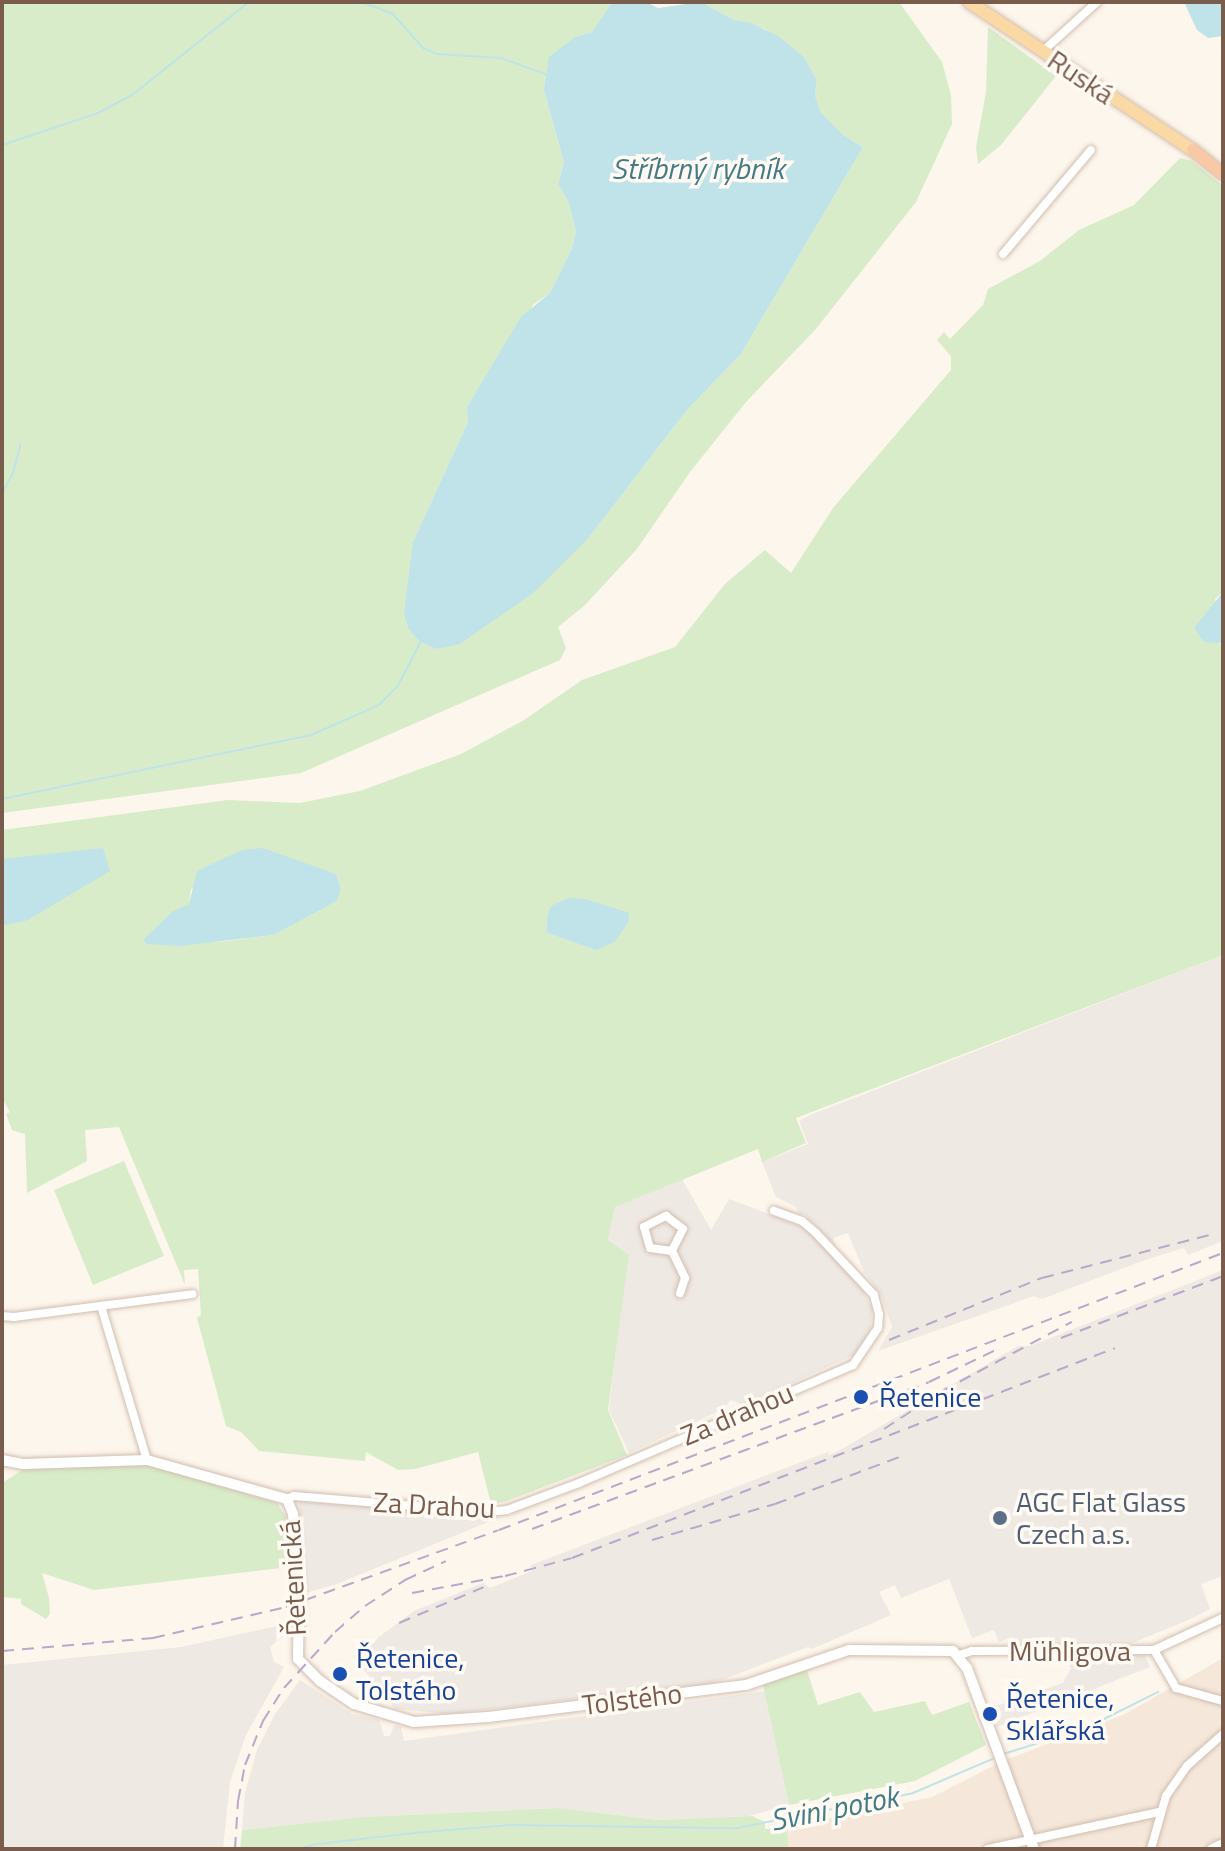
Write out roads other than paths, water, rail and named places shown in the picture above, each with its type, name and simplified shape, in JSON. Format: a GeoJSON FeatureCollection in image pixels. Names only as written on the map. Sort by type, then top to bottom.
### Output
{"type":"FeatureCollection","features":[{"type":"Feature","properties":{"kind":"highway"},"geometry":{"type":"LineString","coordinates":[[1193,150],[1223,171]]}},
{"type":"Feature","properties":{"kind":"main road","name":"Ruská"},"geometry":{"type":"LineString","coordinates":[[969,2],[1193,150]]}},
{"type":"Feature","properties":{"kind":"main road"},"geometry":{"type":"LineString","coordinates":[[1212,1849],[1223,1844]]}},
{"type":"Feature","properties":{"kind":"street"},"geometry":{"type":"LineString","coordinates":[[1043,51],[1097,2]]}},
{"type":"Feature","properties":{"kind":"street"},"geometry":{"type":"LineString","coordinates":[[1003,254],[1091,150]]}},
{"type":"Feature","properties":{"kind":"street","name":"Za drahou"},"geometry":{"type":"LineString","coordinates":[[623,1465],[853,1365],[878,1328],[879,1314],[874,1295],[802,1221],[774,1211]]}},
{"type":"Feature","properties":{"kind":"street"},"geometry":{"type":"LineString","coordinates":[[666,1216],[683,1229],[672,1251],[650,1248],[644,1227],[666,1216]]}},
{"type":"Feature","properties":{"kind":"street"},"geometry":{"type":"LineString","coordinates":[[672,1251],[685,1278],[680,1293]]}},
{"type":"Feature","properties":{"kind":"street"},"geometry":{"type":"LineString","coordinates":[[2,1316],[193,1294]]}},
{"type":"Feature","properties":{"kind":"street"},"geometry":{"type":"LineString","coordinates":[[101,1306],[147,1460]]}},
{"type":"Feature","properties":{"kind":"street","name":"Řetenická"},"geometry":{"type":"LineString","coordinates":[[2,1460],[23,1464],[147,1460],[287,1499],[293,1514],[299,1590],[298,1659]]}},
{"type":"Feature","properties":{"kind":"street","name":"Za Drahou"},"geometry":{"type":"LineString","coordinates":[[287,1499],[294,1496],[498,1512],[623,1465]]}},
{"type":"Feature","properties":{"kind":"street","name":"Mühligova"},"geometry":{"type":"LineString","coordinates":[[959,1655],[972,1651],[1154,1650],[1223,1618]]}},
{"type":"Feature","properties":{"kind":"street","name":"Tolstého"},"geometry":{"type":"LineString","coordinates":[[298,1659],[311,1673],[354,1704],[414,1722],[488,1717],[746,1685],[849,1650],[942,1649],[959,1655]]}},
{"type":"Feature","properties":{"kind":"street"},"geometry":{"type":"LineString","coordinates":[[1154,1650],[1176,1688],[1223,1701]]}},
{"type":"Feature","properties":{"kind":"street"},"geometry":{"type":"LineString","coordinates":[[959,1655],[1032,1844]]}},
{"type":"Feature","properties":{"kind":"street"},"geometry":{"type":"LineString","coordinates":[[1151,1849],[1159,1812],[1187,1766],[1223,1734]]}},
{"type":"Feature","properties":{"kind":"street"},"geometry":{"type":"LineString","coordinates":[[988,1849],[1032,1844],[1159,1812]]}},
{"type":"Feature","properties":{"kind":"water","name":"Stříbrný rybník"},"geometry":{"type":"Polygon","coordinates":[[[612,2],[646,2],[658,8],[701,2],[734,20],[751,23],[778,36],[804,57],[817,80],[815,95],[820,112],[843,135],[863,147],[741,354],[687,410],[587,540],[533,593],[460,644],[436,649],[420,642],[409,630],[404,614],[413,542],[468,422],[467,407],[521,317],[550,293],[572,248],[576,231],[568,201],[558,184],[564,163],[544,90],[549,57],[575,37],[592,32],[612,2]]]}},
{"type":"Feature","properties":{"kind":"water"},"geometry":{"type":"Polygon","coordinates":[[[1184,2],[1223,2],[1223,36],[1208,38],[1197,30],[1184,2]]]}},
{"type":"Feature","properties":{"kind":"water"},"geometry":{"type":"Polygon","coordinates":[[[1223,592],[1223,643],[1204,642],[1194,628],[1223,592]]]}},
{"type":"Feature","properties":{"kind":"water"},"geometry":{"type":"Polygon","coordinates":[[[103,848],[110,871],[28,920],[6,925],[2,923],[2,859],[103,848]]]}},
{"type":"Feature","properties":{"kind":"water"},"geometry":{"type":"Polygon","coordinates":[[[263,848],[336,874],[341,889],[337,901],[274,935],[180,946],[147,944],[143,940],[172,912],[189,904],[197,871],[242,850],[263,848]]]}},
{"type":"Feature","properties":{"kind":"water"},"geometry":{"type":"Polygon","coordinates":[[[569,898],[586,899],[629,913],[629,921],[615,942],[596,950],[547,933],[551,906],[569,898]]]}},
{"type":"Feature","properties":{"kind":"waterway"},"geometry":{"type":"LineString","coordinates":[[2,145],[98,113],[132,95],[249,2]]}},
{"type":"Feature","properties":{"kind":"waterway"},"geometry":{"type":"LineString","coordinates":[[361,2],[392,13],[423,48],[437,54],[501,58],[545,74]]}},
{"type":"Feature","properties":{"kind":"waterway"},"geometry":{"type":"LineString","coordinates":[[2,493],[13,473],[21,444]]}},
{"type":"Feature","properties":{"kind":"waterway"},"geometry":{"type":"LineString","coordinates":[[2,799],[311,735],[379,705],[399,684],[421,641]]}},
{"type":"Feature","properties":{"kind":"waterway","name":"Sviní potok"},"geometry":{"type":"LineString","coordinates":[[1003,1754],[1084,1729],[1158,1692]]}},
{"type":"Feature","properties":{"kind":"waterway","name":"Sviní potok"},"geometry":{"type":"LineString","coordinates":[[299,1849],[317,1844],[414,1833],[511,1825],[737,1828],[913,1793],[997,1757]]}},
{"type":"Feature","properties":{"kind":"railway"},"geometry":{"type":"LineString","coordinates":[[889,1340],[1042,1278],[1213,1234]]}},
{"type":"Feature","properties":{"kind":"railway"},"geometry":{"type":"LineString","coordinates":[[2,1651],[153,1638],[286,1607],[499,1530],[1223,1253]]}},
{"type":"Feature","properties":{"kind":"railway"},"geometry":{"type":"LineString","coordinates":[[1061,1338],[1223,1276]]}},
{"type":"Feature","properties":{"kind":"railway"},"geometry":{"type":"LineString","coordinates":[[884,1429],[942,1391],[1072,1322]]}},
{"type":"Feature","properties":{"kind":"railway"},"geometry":{"type":"LineString","coordinates":[[412,1593],[505,1576],[572,1558],[1115,1348]]}},
{"type":"Feature","properties":{"kind":"railway"},"geometry":{"type":"LineString","coordinates":[[532,1529],[929,1382],[998,1349]]}},
{"type":"Feature","properties":{"kind":"railway"},"geometry":{"type":"LineString","coordinates":[[652,1540],[775,1504],[905,1455]]}},
{"type":"Feature","properties":{"kind":"railway"},"geometry":{"type":"LineString","coordinates":[[235,1849],[238,1801],[245,1765],[263,1721],[284,1688],[335,1632],[365,1606],[405,1580],[446,1561]]}},
{"type":"Feature","properties":{"kind":"railway"},"geometry":{"type":"LineString","coordinates":[[399,1623],[484,1587]]}},
{"type":"Feature","properties":{"kind":"place","name":"Řetenice"},"geometry":{"type":"Point","coordinates":[861,1397]}},
{"type":"Feature","properties":{"kind":"place","name":"AGC Flat Glass Czech a.s."},"geometry":{"type":"Point","coordinates":[1000,1518]}},
{"type":"Feature","properties":{"kind":"place","name":"Řetenice, Tolstého"},"geometry":{"type":"Point","coordinates":[340,1674]}},
{"type":"Feature","properties":{"kind":"place","name":"Řetenice, Sklářská"},"geometry":{"type":"Point","coordinates":[990,1714]}}]}
